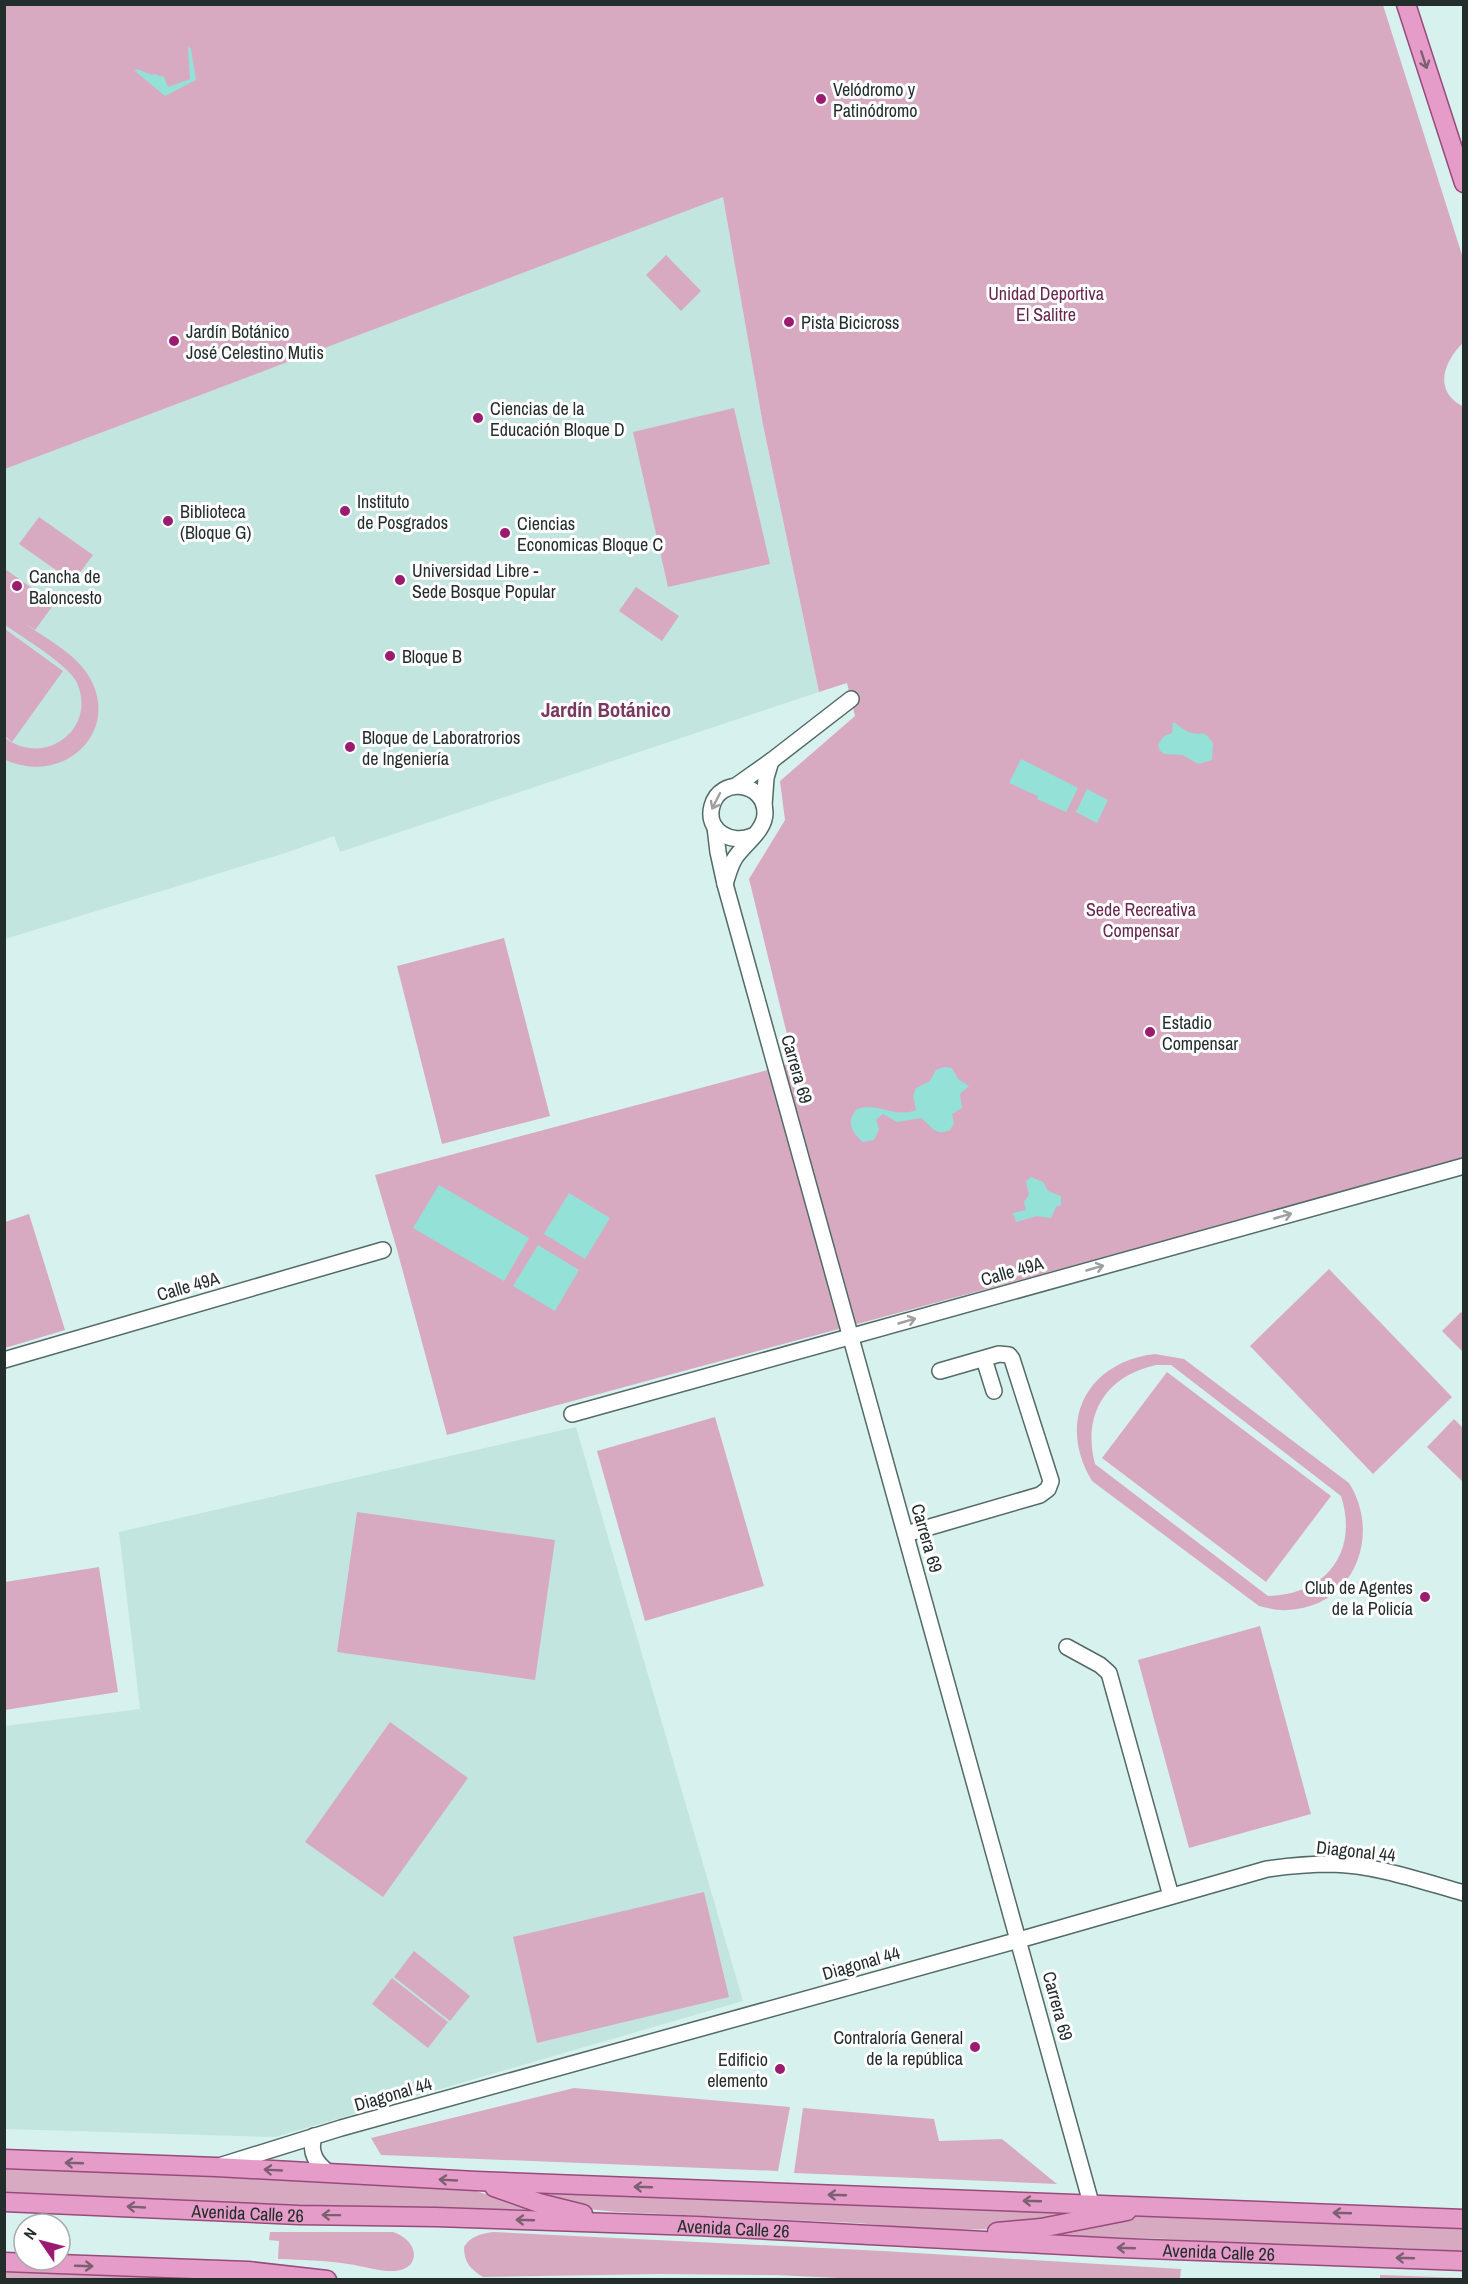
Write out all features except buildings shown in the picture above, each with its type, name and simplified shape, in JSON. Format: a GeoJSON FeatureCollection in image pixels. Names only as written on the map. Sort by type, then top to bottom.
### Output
{"type":"FeatureCollection","features":[{"type":"Feature","properties":{"kind":"main road"},"geometry":{"type":"LineString","coordinates":[[1407,4],[1464,183]]}},
{"type":"Feature","properties":{"kind":"main road","name":"Avenida Calle 26"},"geometry":{"type":"LineString","coordinates":[[4,2159],[216,2167],[476,2181],[1154,2205],[1464,2219]]}},
{"type":"Feature","properties":{"kind":"main road"},"geometry":{"type":"LineString","coordinates":[[476,2181],[569,2211],[647,2224]]}},
{"type":"Feature","properties":{"kind":"main road","name":"Avenida Calle 26"},"geometry":{"type":"LineString","coordinates":[[4,2202],[299,2215],[647,2224],[1120,2248],[1464,2261]]}},
{"type":"Feature","properties":{"kind":"main road"},"geometry":{"type":"LineString","coordinates":[[927,2237],[1041,2228],[1154,2205]]}},
{"type":"Feature","properties":{"kind":"main road"},"geometry":{"type":"LineString","coordinates":[[4,2262],[248,2271],[327,2280]]}},
{"type":"Feature","properties":{"kind":"street"},"geometry":{"type":"LineString","coordinates":[[752,836],[736,840],[721,834],[715,827],[711,814],[714,800],[723,789],[737,785],[851,699]]}},
{"type":"Feature","properties":{"kind":"street"},"geometry":{"type":"LineString","coordinates":[[725,884],[735,857],[764,822],[766,778],[771,761]]}},
{"type":"Feature","properties":{"kind":"street"},"geometry":{"type":"LineString","coordinates":[[737,785],[757,792],[764,805]]}},
{"type":"Feature","properties":{"kind":"street","name":"Carrera 69"},"geometry":{"type":"LineString","coordinates":[[715,827],[725,884],[1091,2203]]}},
{"type":"Feature","properties":{"kind":"street","name":"Calle 49A"},"geometry":{"type":"LineString","coordinates":[[572,1414],[1464,1166]]}},
{"type":"Feature","properties":{"kind":"street","name":"Calle 49A"},"geometry":{"type":"LineString","coordinates":[[4,1360],[383,1250]]}},
{"type":"Feature","properties":{"kind":"street"},"geometry":{"type":"LineString","coordinates":[[906,1534],[1040,1495],[1048,1489],[1051,1481],[1009,1355],[1004,1353],[940,1371]]}},
{"type":"Feature","properties":{"kind":"street"},"geometry":{"type":"LineString","coordinates":[[984,1359],[994,1391]]}},
{"type":"Feature","properties":{"kind":"street"},"geometry":{"type":"LineString","coordinates":[[1067,1647],[1100,1665],[1109,1673],[1171,1896]]}},
{"type":"Feature","properties":{"kind":"street","name":"Diagonal 44"},"geometry":{"type":"LineString","coordinates":[[216,2167],[314,2136],[1267,1869],[1293,1865],[1333,1864],[1397,1875],[1464,1893]]}},
{"type":"Feature","properties":{"kind":"street"},"geometry":{"type":"LineString","coordinates":[[314,2136],[312,2150],[314,2156],[329,2173]]}},
{"type":"Feature","properties":{"kind":"shaded area","name":"Universidad Libre - Sede Bosque Popular"},"geometry":{"type":"Polygon","coordinates":[[[723,196],[763,425],[819,692],[340,852],[334,836],[5,939],[5,469],[723,196]]]}},
{"type":"Feature","properties":{"kind":"shaded area"},"geometry":{"type":"Polygon","coordinates":[[[576,1427],[743,2001],[275,2137],[5,2129],[5,1726],[140,1709],[119,1532],[576,1427]]]}},
{"type":"Feature","properties":{"kind":"green space"},"geometry":{"type":"Polygon","coordinates":[[[4,5],[1383,5],[1463,258],[1463,343],[1450,359],[1444,376],[1448,393],[1454,401],[1464,407],[1463,1160],[447,1435],[375,1175],[794,1063],[749,879],[785,820],[780,781],[855,716],[847,683],[819,692],[763,425],[723,197],[5,469],[4,5]]]}},
{"type":"Feature","properties":{"kind":"green space"},"geometry":{"type":"Polygon","coordinates":[[[666,255],[701,291],[681,311],[646,275],[666,255]]]}},
{"type":"Feature","properties":{"kind":"green space"},"geometry":{"type":"Polygon","coordinates":[[[734,408],[770,564],[668,587],[633,432],[734,408]]]}},
{"type":"Feature","properties":{"kind":"green space"},"geometry":{"type":"Polygon","coordinates":[[[39,517],[93,555],[73,582],[19,544],[39,517]]]}},
{"type":"Feature","properties":{"kind":"green space"},"geometry":{"type":"Polygon","coordinates":[[[5,569],[54,604],[35,630],[24,623],[78,662],[91,680],[98,700],[98,719],[92,735],[81,749],[66,760],[48,766],[29,766],[8,761],[5,759],[5,738],[21,746],[36,748],[51,746],[64,739],[74,728],[80,715],[81,700],[77,683],[65,668],[5,625],[5,569]]]}},
{"type":"Feature","properties":{"kind":"green space"},"geometry":{"type":"Polygon","coordinates":[[[636,587],[679,616],[662,641],[619,611],[636,587]]]}},
{"type":"Feature","properties":{"kind":"green space"},"geometry":{"type":"Polygon","coordinates":[[[5,629],[63,671],[12,742],[5,736],[5,629]]]}},
{"type":"Feature","properties":{"kind":"green space"},"geometry":{"type":"Polygon","coordinates":[[[504,938],[550,1116],[442,1144],[397,966],[504,938]]]}},
{"type":"Feature","properties":{"kind":"green space"},"geometry":{"type":"Polygon","coordinates":[[[29,1214],[65,1330],[5,1348],[5,1222],[29,1214]]]}},
{"type":"Feature","properties":{"kind":"green space"},"geometry":{"type":"Polygon","coordinates":[[[1329,1269],[1452,1397],[1373,1474],[1250,1346],[1329,1269]]]}},
{"type":"Feature","properties":{"kind":"green space"},"geometry":{"type":"Polygon","coordinates":[[[1461,1312],[1463,1314],[1463,1352],[1442,1331],[1461,1312]]]}},
{"type":"Feature","properties":{"kind":"green space"},"geometry":{"type":"Polygon","coordinates":[[[1155,1354],[1184,1359],[1349,1483],[1359,1503],[1363,1524],[1362,1546],[1356,1565],[1345,1583],[1330,1597],[1310,1606],[1287,1610],[1259,1606],[1092,1481],[1082,1459],[1077,1437],[1078,1417],[1084,1398],[1096,1382],[1111,1369],[1131,1359],[1155,1354]],[[1156,1365],[1138,1370],[1111,1388],[1095,1414],[1092,1446],[1095,1464],[1268,1596],[1289,1594],[1321,1579],[1333,1567],[1341,1552],[1345,1535],[1345,1516],[1341,1496],[1171,1365],[1156,1365]]]}},
{"type":"Feature","properties":{"kind":"green space"},"geometry":{"type":"Polygon","coordinates":[[[1167,1372],[1331,1496],[1266,1582],[1102,1458],[1167,1372]]]}},
{"type":"Feature","properties":{"kind":"green space"},"geometry":{"type":"Polygon","coordinates":[[[715,1417],[764,1586],[645,1621],[597,1451],[715,1417]]]}},
{"type":"Feature","properties":{"kind":"green space"},"geometry":{"type":"Polygon","coordinates":[[[1454,1419],[1463,1428],[1463,1482],[1427,1447],[1454,1419]]]}},
{"type":"Feature","properties":{"kind":"green space"},"geometry":{"type":"Polygon","coordinates":[[[357,1512],[555,1540],[535,1680],[337,1652],[357,1512]]]}},
{"type":"Feature","properties":{"kind":"green space"},"geometry":{"type":"Polygon","coordinates":[[[99,1567],[118,1692],[5,1710],[5,1582],[99,1567]]]}},
{"type":"Feature","properties":{"kind":"green space"},"geometry":{"type":"Polygon","coordinates":[[[1260,1626],[1311,1814],[1189,1848],[1138,1660],[1260,1626]]]}},
{"type":"Feature","properties":{"kind":"green space"},"geometry":{"type":"Polygon","coordinates":[[[390,1722],[468,1778],[383,1897],[305,1842],[390,1722]]]}},
{"type":"Feature","properties":{"kind":"green space"},"geometry":{"type":"Polygon","coordinates":[[[704,1892],[729,1997],[537,2043],[513,1937],[704,1892]]]}},
{"type":"Feature","properties":{"kind":"green space"},"geometry":{"type":"Polygon","coordinates":[[[414,1951],[470,1996],[450,2021],[394,1977],[414,1951]]]}},
{"type":"Feature","properties":{"kind":"green space"},"geometry":{"type":"Polygon","coordinates":[[[392,1978],[448,2022],[428,2048],[372,2004],[392,1978]]]}},
{"type":"Feature","properties":{"kind":"green space"},"geometry":{"type":"Polygon","coordinates":[[[574,2088],[790,2107],[778,2171],[381,2155],[371,2138],[574,2088]]]}},
{"type":"Feature","properties":{"kind":"green space"},"geometry":{"type":"Polygon","coordinates":[[[803,2108],[934,2119],[939,2141],[1002,2139],[1057,2184],[794,2173],[803,2108]]]}},
{"type":"Feature","properties":{"kind":"green space"},"geometry":{"type":"Polygon","coordinates":[[[5,2166],[472,2190],[540,2210],[303,2205],[5,2193],[5,2166]]]}},
{"type":"Feature","properties":{"kind":"green space"},"geometry":{"type":"Polygon","coordinates":[[[523,2192],[771,2198],[938,2208],[1081,2212],[1000,2229],[938,2230],[856,2223],[617,2212],[578,2208],[523,2192]]]}},
{"type":"Feature","properties":{"kind":"green space"},"geometry":{"type":"Polygon","coordinates":[[[1147,2214],[1463,2226],[1463,2252],[1402,2248],[1287,2247],[1151,2238],[1053,2237],[1052,2232],[1147,2214]]]}},
{"type":"Feature","properties":{"kind":"green space"},"geometry":{"type":"Polygon","coordinates":[[[270,2232],[393,2232],[408,2241],[414,2254],[413,2260],[404,2269],[389,2271],[331,2262],[278,2259],[279,2241],[269,2240],[270,2232]]]}},
{"type":"Feature","properties":{"kind":"green space"},"geometry":{"type":"Polygon","coordinates":[[[493,2232],[883,2251],[1181,2269],[1180,2279],[879,2280],[776,2275],[660,2274],[483,2277],[469,2265],[464,2247],[476,2236],[493,2232]]]}},
{"type":"Feature","properties":{"kind":"green space"},"geometry":{"type":"Polygon","coordinates":[[[4,2272],[243,2279],[5,2280],[4,2272]]]}},
{"type":"Feature","properties":{"kind":"green space"},"geometry":{"type":"Polygon","coordinates":[[[1380,2275],[1463,2278],[1464,2279],[1380,2280],[1380,2275]]]}},
{"type":"Feature","properties":{"kind":"water"},"geometry":{"type":"Polygon","coordinates":[[[188,46],[191,49],[196,80],[165,96],[135,71],[137,69],[164,77],[168,87],[190,79],[188,46]]]}},
{"type":"Feature","properties":{"kind":"water"},"geometry":{"type":"Polygon","coordinates":[[[1173,722],[1189,732],[1207,736],[1213,743],[1212,760],[1198,764],[1183,755],[1165,754],[1160,751],[1158,745],[1164,736],[1172,733],[1173,722]]]}},
{"type":"Feature","properties":{"kind":"water"},"geometry":{"type":"Polygon","coordinates":[[[1021,759],[1078,788],[1066,812],[1009,783],[1021,759]]]}},
{"type":"Feature","properties":{"kind":"water"},"geometry":{"type":"Polygon","coordinates":[[[1087,789],[1108,800],[1097,823],[1076,812],[1087,789]]]}},
{"type":"Feature","properties":{"kind":"water"},"geometry":{"type":"Polygon","coordinates":[[[944,1067],[952,1068],[958,1079],[969,1086],[960,1094],[962,1108],[952,1114],[954,1123],[950,1130],[941,1132],[934,1130],[921,1118],[897,1122],[883,1114],[876,1120],[879,1129],[874,1140],[863,1142],[855,1134],[851,1122],[857,1109],[872,1107],[900,1113],[916,1110],[913,1096],[916,1088],[930,1081],[936,1070],[944,1067]]]}},
{"type":"Feature","properties":{"kind":"water"},"geometry":{"type":"Polygon","coordinates":[[[1031,1177],[1043,1182],[1048,1191],[1061,1196],[1061,1205],[1056,1207],[1051,1218],[1037,1216],[1016,1222],[1013,1213],[1026,1210],[1024,1202],[1029,1195],[1026,1181],[1031,1177]]]}},
{"type":"Feature","properties":{"kind":"water"},"geometry":{"type":"Polygon","coordinates":[[[439,1185],[529,1238],[504,1281],[413,1228],[439,1185]]]}},
{"type":"Feature","properties":{"kind":"water"},"geometry":{"type":"Polygon","coordinates":[[[569,1193],[610,1218],[585,1259],[544,1234],[569,1193]]]}},
{"type":"Feature","properties":{"kind":"water"},"geometry":{"type":"Polygon","coordinates":[[[538,1245],[579,1270],[555,1311],[513,1286],[538,1245]]]}},
{"type":"Feature","properties":{"kind":"place","name":"Velódromo y Patinódromo"},"geometry":{"type":"Point","coordinates":[821,99]}},
{"type":"Feature","properties":{"kind":"place","name":"Pista Bicicross"},"geometry":{"type":"Point","coordinates":[789,322]}},
{"type":"Feature","properties":{"kind":"place","name":"Jardín Botánico José Celestino Mutis"},"geometry":{"type":"Point","coordinates":[174,341]}},
{"type":"Feature","properties":{"kind":"place","name":"Ciencias de la Educación Bloque D"},"geometry":{"type":"Point","coordinates":[478,418]}},
{"type":"Feature","properties":{"kind":"place","name":"Instituto de Posgrados"},"geometry":{"type":"Point","coordinates":[345,511]}},
{"type":"Feature","properties":{"kind":"place","name":"Biblioteca (Bloque G)"},"geometry":{"type":"Point","coordinates":[168,521]}},
{"type":"Feature","properties":{"kind":"place","name":"Ciencias Economicas Bloque C"},"geometry":{"type":"Point","coordinates":[505,533]}},
{"type":"Feature","properties":{"kind":"place","name":"Universidad Libre - Sede Bosque Popular"},"geometry":{"type":"Point","coordinates":[400,580]}},
{"type":"Feature","properties":{"kind":"place","name":"Cancha de Baloncesto"},"geometry":{"type":"Point","coordinates":[17,586]}},
{"type":"Feature","properties":{"kind":"place","name":"Bloque B"},"geometry":{"type":"Point","coordinates":[390,656]}},
{"type":"Feature","properties":{"kind":"place","name":"Bloque de Laboratrorios de Ingeniería"},"geometry":{"type":"Point","coordinates":[350,747]}},
{"type":"Feature","properties":{"kind":"place","name":"Estadio Compensar"},"geometry":{"type":"Point","coordinates":[1150,1032]}},
{"type":"Feature","properties":{"kind":"place","name":"Club de Agentes de la Policía"},"geometry":{"type":"Point","coordinates":[1425,1597]}},
{"type":"Feature","properties":{"kind":"place","name":"Contraloría General de la república"},"geometry":{"type":"Point","coordinates":[975,2047]}},
{"type":"Feature","properties":{"kind":"place","name":"Edificio elemento"},"geometry":{"type":"Point","coordinates":[780,2069]}},
{"type":"Feature","properties":{"kind":"district","name":"Jardín Botánico"},"geometry":{"type":"Point","coordinates":[606,709]}},
{"type":"Feature","properties":{"kind":"park label","name":"Unidad Deportiva El Salitre"},"geometry":{"type":"Point","coordinates":[1046,303]}},
{"type":"Feature","properties":{"kind":"park label","name":"Sede Recreativa Compensar"},"geometry":{"type":"Point","coordinates":[1141,919]}}]}
